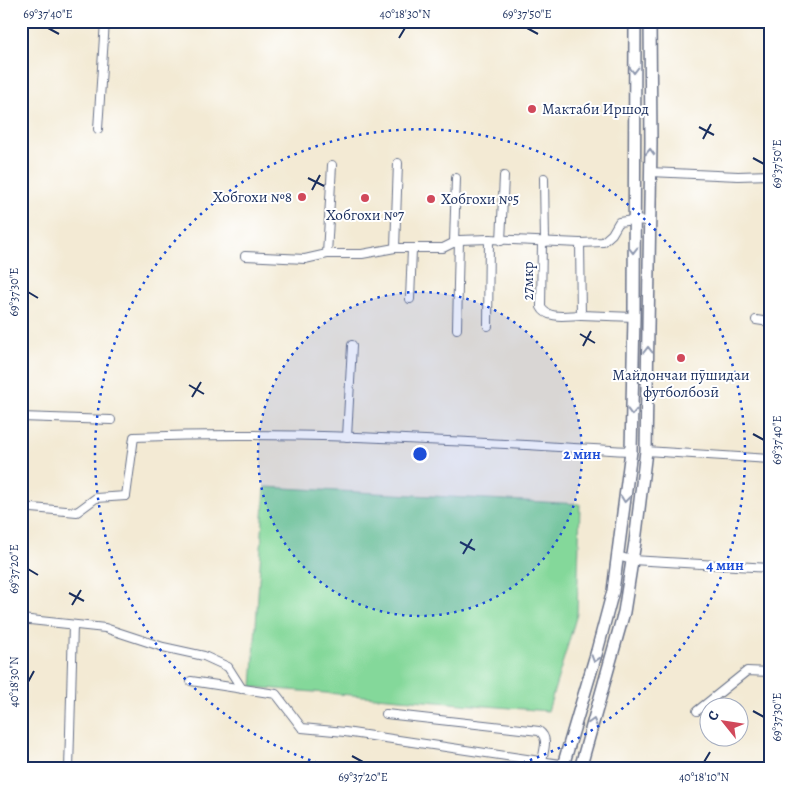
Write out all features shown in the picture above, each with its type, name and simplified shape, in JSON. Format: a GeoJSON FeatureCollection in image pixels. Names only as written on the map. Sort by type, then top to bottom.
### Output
{"type":"FeatureCollection","features":[{"type":"Feature","properties":{"kind":"highway"},"geometry":{"type":"LineString","coordinates":[[563,766],[598,651],[613,591],[631,451],[634,317],[635,21]]}},
{"type":"Feature","properties":{"kind":"highway"},"geometry":{"type":"LineString","coordinates":[[580,768],[624,612],[646,451],[650,21]]}},
{"type":"Feature","properties":{"kind":"street"},"geometry":{"type":"LineString","coordinates":[[98,129],[105,21]]}},
{"type":"Feature","properties":{"kind":"street"},"geometry":{"type":"LineString","coordinates":[[395,248],[398,163]]}},
{"type":"Feature","properties":{"kind":"street"},"geometry":{"type":"LineString","coordinates":[[327,254],[332,165]]}},
{"type":"Feature","properties":{"kind":"street"},"geometry":{"type":"LineString","coordinates":[[650,172],[738,176],[770,175]]}},
{"type":"Feature","properties":{"kind":"street"},"geometry":{"type":"LineString","coordinates":[[501,241],[504,176]]}},
{"type":"Feature","properties":{"kind":"street"},"geometry":{"type":"LineString","coordinates":[[456,178],[457,330]]}},
{"type":"Feature","properties":{"kind":"street","name":"27мкр"},"geometry":{"type":"LineString","coordinates":[[544,178],[541,306],[543,311],[550,315],[634,317]]}},
{"type":"Feature","properties":{"kind":"street"},"geometry":{"type":"LineString","coordinates":[[633,220],[649,221]]}},
{"type":"Feature","properties":{"kind":"street","name":"27мкр"},"geometry":{"type":"LineString","coordinates":[[244,256],[305,259],[327,254],[362,254],[395,248],[443,248],[456,241],[489,239],[501,241],[603,242],[612,234],[619,222],[633,220]]}},
{"type":"Feature","properties":{"kind":"street"},"geometry":{"type":"LineString","coordinates":[[488,326],[489,239]]}},
{"type":"Feature","properties":{"kind":"street"},"geometry":{"type":"LineString","coordinates":[[580,243],[581,315]]}},
{"type":"Feature","properties":{"kind":"street"},"geometry":{"type":"LineString","coordinates":[[410,299],[412,248]]}},
{"type":"Feature","properties":{"kind":"street"},"geometry":{"type":"LineString","coordinates":[[756,320],[770,322]]}},
{"type":"Feature","properties":{"kind":"street"},"geometry":{"type":"LineString","coordinates":[[347,437],[352,345]]}},
{"type":"Feature","properties":{"kind":"street"},"geometry":{"type":"LineString","coordinates":[[21,417],[111,420]]}},
{"type":"Feature","properties":{"kind":"street"},"geometry":{"type":"LineString","coordinates":[[21,507],[77,512],[96,498],[126,496],[134,437],[254,434],[631,451]]}},
{"type":"Feature","properties":{"kind":"street"},"geometry":{"type":"LineString","coordinates":[[646,451],[770,459]]}},
{"type":"Feature","properties":{"kind":"street"},"geometry":{"type":"LineString","coordinates":[[617,556],[632,560],[770,568]]}},
{"type":"Feature","properties":{"kind":"street"},"geometry":{"type":"LineString","coordinates":[[21,619],[105,628],[163,646],[204,656],[228,666],[242,689]]}},
{"type":"Feature","properties":{"kind":"street"},"geometry":{"type":"LineString","coordinates":[[69,769],[73,625]]}},
{"type":"Feature","properties":{"kind":"street"},"geometry":{"type":"LineString","coordinates":[[697,711],[747,672],[770,672]]}},
{"type":"Feature","properties":{"kind":"street"},"geometry":{"type":"LineString","coordinates":[[190,681],[276,694],[302,728],[345,732],[580,768]]}},
{"type":"Feature","properties":{"kind":"street"},"geometry":{"type":"LineString","coordinates":[[386,714],[538,731],[544,735],[546,740],[542,761]]}},
{"type":"Feature","properties":{"kind":"green space"},"geometry":{"type":"Polygon","coordinates":[[[265,487],[580,504],[577,614],[548,711],[252,687],[265,487]]]}},
{"type":"Feature","properties":{"kind":"place","name":"Мактаби Иршод"},"geometry":{"type":"Point","coordinates":[532,109]}},
{"type":"Feature","properties":{"kind":"place","name":"Хобгохи №8"},"geometry":{"type":"Point","coordinates":[302,197]}},
{"type":"Feature","properties":{"kind":"place","name":"Хобгохи №7"},"geometry":{"type":"Point","coordinates":[365,198]}},
{"type":"Feature","properties":{"kind":"place","name":"Хобгохи №5"},"geometry":{"type":"Point","coordinates":[431,199]}},
{"type":"Feature","properties":{"kind":"place","name":"Майдончаи пӯшидаи футболбозӣ"},"geometry":{"type":"Point","coordinates":[681,358]}}]}
